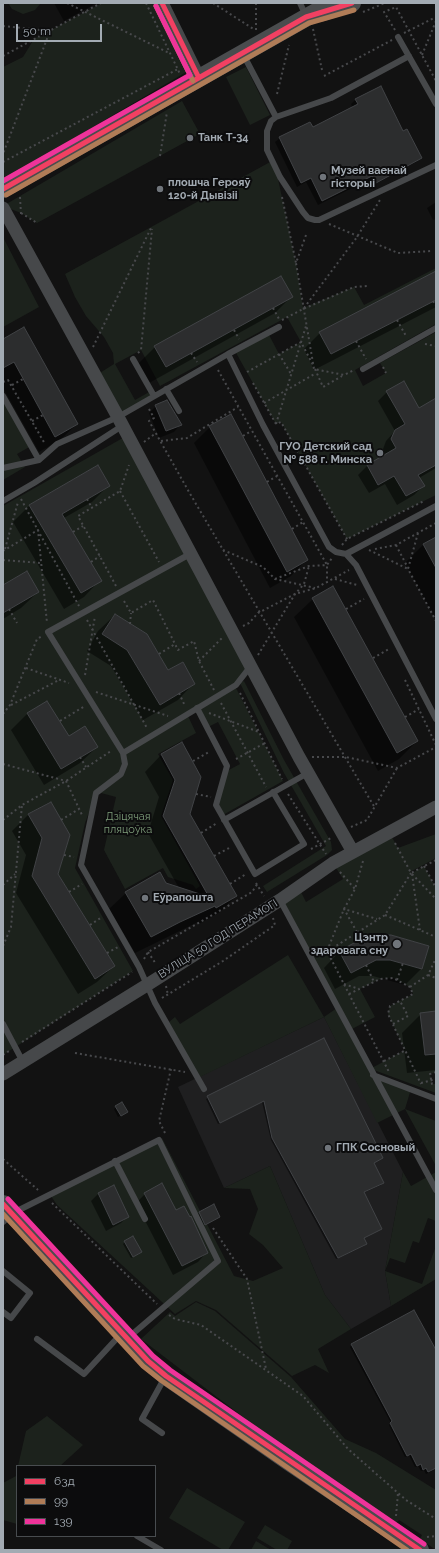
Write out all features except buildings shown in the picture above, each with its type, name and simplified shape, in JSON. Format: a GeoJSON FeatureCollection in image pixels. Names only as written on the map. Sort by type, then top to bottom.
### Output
{"type":"FeatureCollection","features":[{"type":"Feature","properties":{"kind":"street"},"geometry":{"type":"LineString","coordinates":[[162,3],[191,78]]}},
{"type":"Feature","properties":{"kind":"street"},"geometry":{"type":"LineString","coordinates":[[3,189],[191,78],[242,53],[306,15],[332,3]]}},
{"type":"Feature","properties":{"kind":"street"},"geometry":{"type":"LineString","coordinates":[[306,15],[352,3]]}},
{"type":"Feature","properties":{"kind":"street"},"geometry":{"type":"LineString","coordinates":[[3,208],[120,421],[299,757],[354,852]]}},
{"type":"Feature","properties":{"kind":"street","name":"ВУЛІЦА 50 ГОД ПЕРАМОГІ"},"geometry":{"type":"LineString","coordinates":[[3,1074],[147,985],[280,900],[333,863],[367,846],[389,832],[436,807]]}},
{"type":"Feature","properties":{"kind":"street"},"geometry":{"type":"LineString","coordinates":[[6,1213],[124,1337],[166,1376],[420,1550]]}},
{"type":"Feature","properties":{"kind":"lane"},"geometry":{"type":"LineString","coordinates":[[398,37],[436,104]]}},
{"type":"Feature","properties":{"kind":"lane"},"geometry":{"type":"LineString","coordinates":[[242,53],[276,117]]}},
{"type":"Feature","properties":{"kind":"lane"},"geometry":{"type":"LineString","coordinates":[[409,56],[331,98],[276,117],[269,126],[266,137],[270,157],[305,215],[315,220],[326,217],[436,165]]}},
{"type":"Feature","properties":{"kind":"lane"},"geometry":{"type":"LineString","coordinates":[[3,501],[34,483],[154,396],[280,324]]}},
{"type":"Feature","properties":{"kind":"lane"},"geometry":{"type":"LineString","coordinates":[[362,369],[436,328]]}},
{"type":"Feature","properties":{"kind":"lane"},"geometry":{"type":"LineString","coordinates":[[228,354],[262,425],[330,547],[336,552],[346,554],[356,565],[436,719]]}},
{"type":"Feature","properties":{"kind":"lane"},"geometry":{"type":"LineString","coordinates":[[133,359],[154,396]]}},
{"type":"Feature","properties":{"kind":"lane"},"geometry":{"type":"LineString","coordinates":[[166,389],[179,411]]}},
{"type":"Feature","properties":{"kind":"lane"},"geometry":{"type":"LineString","coordinates":[[3,396],[39,460]]}},
{"type":"Feature","properties":{"kind":"lane"},"geometry":{"type":"LineString","coordinates":[[3,468],[39,460],[57,444],[120,421]]}},
{"type":"Feature","properties":{"kind":"lane"},"geometry":{"type":"LineString","coordinates":[[346,554],[436,506]]}},
{"type":"Feature","properties":{"kind":"lane"},"geometry":{"type":"LineString","coordinates":[[190,554],[48,632],[118,746],[125,764],[121,774],[96,793],[81,865],[138,967],[154,1003],[204,1089]]}},
{"type":"Feature","properties":{"kind":"lane"},"geometry":{"type":"LineString","coordinates":[[122,753],[236,685],[250,666]]}},
{"type":"Feature","properties":{"kind":"lane"},"geometry":{"type":"LineString","coordinates":[[197,708],[227,766],[216,805],[222,821],[255,874],[304,844],[270,791]]}},
{"type":"Feature","properties":{"kind":"lane"},"geometry":{"type":"LineString","coordinates":[[222,821],[270,791],[284,786],[308,773]]}},
{"type":"Feature","properties":{"kind":"lane"},"geometry":{"type":"LineString","coordinates":[[280,900],[436,1190]]}},
{"type":"Feature","properties":{"kind":"lane"},"geometry":{"type":"LineString","coordinates":[[3,1024],[23,1062]]}},
{"type":"Feature","properties":{"kind":"lane"},"geometry":{"type":"LineString","coordinates":[[373,1074],[436,1099]]}},
{"type":"Feature","properties":{"kind":"lane"},"geometry":{"type":"LineString","coordinates":[[6,1213],[45,1196],[159,1140],[218,1261],[162,1309],[124,1337],[84,1374],[37,1339]]}},
{"type":"Feature","properties":{"kind":"lane"},"geometry":{"type":"LineString","coordinates":[[115,1161],[145,1219]]}},
{"type":"Feature","properties":{"kind":"lane"},"geometry":{"type":"LineString","coordinates":[[3,1271],[30,1293],[11,1318],[3,1312]]}},
{"type":"Feature","properties":{"kind":"lane"},"geometry":{"type":"LineString","coordinates":[[162,1433],[142,1419],[166,1376]]}},
{"type":"Feature","properties":{"kind":"lane"},"geometry":{"type":"LineString","coordinates":[[139,1537],[161,1550]]}},
{"type":"Feature","properties":{"kind":"path"},"geometry":{"type":"LineString","coordinates":[[67,3],[170,54]]}},
{"type":"Feature","properties":{"kind":"path"},"geometry":{"type":"LineString","coordinates":[[3,56],[101,3]]}},
{"type":"Feature","properties":{"kind":"path"},"geometry":{"type":"LineString","coordinates":[[147,3],[178,69],[191,78]]}},
{"type":"Feature","properties":{"kind":"path"},"geometry":{"type":"LineString","coordinates":[[213,3],[256,31],[256,3]]}},
{"type":"Feature","properties":{"kind":"path"},"geometry":{"type":"LineString","coordinates":[[398,37],[384,12],[396,7],[410,30],[436,80]]}},
{"type":"Feature","properties":{"kind":"path"},"geometry":{"type":"LineString","coordinates":[[306,15],[322,70]]}},
{"type":"Feature","properties":{"kind":"path"},"geometry":{"type":"LineString","coordinates":[[324,76],[436,17]]}},
{"type":"Feature","properties":{"kind":"path"},"geometry":{"type":"LineString","coordinates":[[422,55],[436,21]]}},
{"type":"Feature","properties":{"kind":"path"},"geometry":{"type":"LineString","coordinates":[[3,26],[50,31]]}},
{"type":"Feature","properties":{"kind":"path"},"geometry":{"type":"LineString","coordinates":[[3,154],[50,31]]}},
{"type":"Feature","properties":{"kind":"path"},"geometry":{"type":"LineString","coordinates":[[277,94],[290,40]]}},
{"type":"Feature","properties":{"kind":"path"},"geometry":{"type":"LineString","coordinates":[[3,162],[178,69]]}},
{"type":"Feature","properties":{"kind":"path"},"geometry":{"type":"LineString","coordinates":[[160,156],[168,109]]}},
{"type":"Feature","properties":{"kind":"path"},"geometry":{"type":"LineString","coordinates":[[303,309],[357,236],[378,204],[385,188]]}},
{"type":"Feature","properties":{"kind":"path"},"geometry":{"type":"LineString","coordinates":[[281,194],[296,263],[314,369]]}},
{"type":"Feature","properties":{"kind":"path"},"geometry":{"type":"LineString","coordinates":[[326,217],[329,224],[398,253],[432,252]]}},
{"type":"Feature","properties":{"kind":"path"},"geometry":{"type":"LineString","coordinates":[[85,359],[93,347],[152,226],[140,350]]}},
{"type":"Feature","properties":{"kind":"path"},"geometry":{"type":"LineString","coordinates":[[296,263],[306,235]]}},
{"type":"Feature","properties":{"kind":"path"},"geometry":{"type":"LineString","coordinates":[[303,309],[354,287],[368,286]]}},
{"type":"Feature","properties":{"kind":"path"},"geometry":{"type":"LineString","coordinates":[[433,301],[436,306]]}},
{"type":"Feature","properties":{"kind":"path"},"geometry":{"type":"LineString","coordinates":[[273,308],[280,324]]}},
{"type":"Feature","properties":{"kind":"path"},"geometry":{"type":"LineString","coordinates":[[398,320],[408,340]]}},
{"type":"Feature","properties":{"kind":"path"},"geometry":{"type":"LineString","coordinates":[[276,424],[306,324]]}},
{"type":"Feature","properties":{"kind":"path"},"geometry":{"type":"LineString","coordinates":[[234,330],[241,342]]}},
{"type":"Feature","properties":{"kind":"path"},"geometry":{"type":"LineString","coordinates":[[356,341],[368,362]]}},
{"type":"Feature","properties":{"kind":"path"},"geometry":{"type":"LineString","coordinates":[[247,372],[301,342]]}},
{"type":"Feature","properties":{"kind":"path"},"geometry":{"type":"LineString","coordinates":[[301,342],[323,386],[355,370]]}},
{"type":"Feature","properties":{"kind":"path"},"geometry":{"type":"LineString","coordinates":[[235,351],[276,424]]}},
{"type":"Feature","properties":{"kind":"path"},"geometry":{"type":"LineString","coordinates":[[192,353],[198,365]]}},
{"type":"Feature","properties":{"kind":"path"},"geometry":{"type":"LineString","coordinates":[[279,354],[291,374]]}},
{"type":"Feature","properties":{"kind":"path"},"geometry":{"type":"LineString","coordinates":[[217,368],[327,565],[327,583]]}},
{"type":"Feature","properties":{"kind":"path"},"geometry":{"type":"LineString","coordinates":[[314,369],[344,375]]}},
{"type":"Feature","properties":{"kind":"path"},"geometry":{"type":"LineString","coordinates":[[264,403],[316,373]]}},
{"type":"Feature","properties":{"kind":"path"},"geometry":{"type":"LineString","coordinates":[[12,386],[23,379]]}},
{"type":"Feature","properties":{"kind":"path"},"geometry":{"type":"LineString","coordinates":[[3,382],[8,380],[12,386],[48,450],[57,444]]}},
{"type":"Feature","properties":{"kind":"path"},"geometry":{"type":"LineString","coordinates":[[161,441],[187,438],[238,407]]}},
{"type":"Feature","properties":{"kind":"path"},"geometry":{"type":"LineString","coordinates":[[32,422],[43,415]]}},
{"type":"Feature","properties":{"kind":"path"},"geometry":{"type":"LineString","coordinates":[[154,418],[149,420],[222,550],[375,808]]}},
{"type":"Feature","properties":{"kind":"path"},"geometry":{"type":"LineString","coordinates":[[276,424],[281,422],[347,539]]}},
{"type":"Feature","properties":{"kind":"path"},"geometry":{"type":"LineString","coordinates":[[243,436],[251,431]]}},
{"type":"Feature","properties":{"kind":"path"},"geometry":{"type":"LineString","coordinates":[[130,624],[131,613],[78,516],[120,491],[135,449]]}},
{"type":"Feature","properties":{"kind":"path"},"geometry":{"type":"LineString","coordinates":[[267,482],[277,476]]}},
{"type":"Feature","properties":{"kind":"path"},"geometry":{"type":"LineString","coordinates":[[120,491],[163,570]]}},
{"type":"Feature","properties":{"kind":"path"},"geometry":{"type":"LineString","coordinates":[[4,551],[19,497],[151,736]]}},
{"type":"Feature","properties":{"kind":"path"},"geometry":{"type":"LineString","coordinates":[[87,499],[92,508]]}},
{"type":"Feature","properties":{"kind":"path"},"geometry":{"type":"LineString","coordinates":[[327,565],[347,539],[427,500]]}},
{"type":"Feature","properties":{"kind":"path"},"geometry":{"type":"LineString","coordinates":[[292,529],[303,522]]}},
{"type":"Feature","properties":{"kind":"path"},"geometry":{"type":"LineString","coordinates":[[199,661],[228,632],[232,632],[249,623],[258,613],[295,594],[316,588],[335,579],[356,565],[369,550],[396,545],[436,523]]}},
{"type":"Feature","properties":{"kind":"path"},"geometry":{"type":"LineString","coordinates":[[73,532],[83,526]]}},
{"type":"Feature","properties":{"kind":"path"},"geometry":{"type":"LineString","coordinates":[[4,551],[38,530]]}},
{"type":"Feature","properties":{"kind":"path"},"geometry":{"type":"LineString","coordinates":[[38,530],[48,632]]}},
{"type":"Feature","properties":{"kind":"path"},"geometry":{"type":"LineString","coordinates":[[408,569],[418,533]]}},
{"type":"Feature","properties":{"kind":"path"},"geometry":{"type":"LineString","coordinates":[[396,545],[436,622]]}},
{"type":"Feature","properties":{"kind":"path"},"geometry":{"type":"LineString","coordinates":[[222,550],[263,567],[275,579],[304,584],[316,588]]}},
{"type":"Feature","properties":{"kind":"path"},"geometry":{"type":"LineString","coordinates":[[369,550],[408,569]]}},
{"type":"Feature","properties":{"kind":"path"},"geometry":{"type":"LineString","coordinates":[[91,562],[100,556]]}},
{"type":"Feature","properties":{"kind":"path"},"geometry":{"type":"LineString","coordinates":[[3,560],[41,563]]}},
{"type":"Feature","properties":{"kind":"path"},"geometry":{"type":"LineString","coordinates":[[275,579],[309,566],[327,565]]}},
{"type":"Feature","properties":{"kind":"path"},"geometry":{"type":"LineString","coordinates":[[250,666],[272,634],[295,594],[304,584],[309,566]]}},
{"type":"Feature","properties":{"kind":"path"},"geometry":{"type":"LineString","coordinates":[[335,579],[356,584],[359,589]]}},
{"type":"Feature","properties":{"kind":"path"},"geometry":{"type":"LineString","coordinates":[[361,594],[367,605]]}},
{"type":"Feature","properties":{"kind":"path"},"geometry":{"type":"LineString","coordinates":[[346,608],[364,599]]}},
{"type":"Feature","properties":{"kind":"path"},"geometry":{"type":"LineString","coordinates":[[131,613],[153,600],[178,650],[194,641],[199,661],[217,697],[270,791]]}},
{"type":"Feature","properties":{"kind":"path"},"geometry":{"type":"LineString","coordinates":[[83,688],[92,628],[97,606]]}},
{"type":"Feature","properties":{"kind":"path"},"geometry":{"type":"LineString","coordinates":[[9,609],[17,623]]}},
{"type":"Feature","properties":{"kind":"path"},"geometry":{"type":"LineString","coordinates":[[3,714],[10,705],[36,639]]}},
{"type":"Feature","properties":{"kind":"path"},"geometry":{"type":"LineString","coordinates":[[373,658],[389,649],[386,643]]}},
{"type":"Feature","properties":{"kind":"path"},"geometry":{"type":"LineString","coordinates":[[159,654],[175,644]]}},
{"type":"Feature","properties":{"kind":"path"},"geometry":{"type":"LineString","coordinates":[[26,667],[83,688],[179,719]]}},
{"type":"Feature","properties":{"kind":"path"},"geometry":{"type":"LineString","coordinates":[[307,852],[343,831],[367,820],[397,768],[436,746],[402,676]]}},
{"type":"Feature","properties":{"kind":"path"},"geometry":{"type":"LineString","coordinates":[[10,705],[60,680]]}},
{"type":"Feature","properties":{"kind":"path"},"geometry":{"type":"LineString","coordinates":[[236,685],[284,781],[284,786],[319,844],[333,863],[356,889]]}},
{"type":"Feature","properties":{"kind":"path"},"geometry":{"type":"LineString","coordinates":[[179,693],[189,713]]}},
{"type":"Feature","properties":{"kind":"path"},"geometry":{"type":"LineString","coordinates":[[60,721],[91,702]]}},
{"type":"Feature","properties":{"kind":"path"},"geometry":{"type":"LineString","coordinates":[[197,708],[259,732]]}},
{"type":"Feature","properties":{"kind":"path"},"geometry":{"type":"LineString","coordinates":[[405,717],[419,709]]}},
{"type":"Feature","properties":{"kind":"path"},"geometry":{"type":"LineString","coordinates":[[236,759],[265,743]]}},
{"type":"Feature","properties":{"kind":"path"},"geometry":{"type":"LineString","coordinates":[[206,745],[212,757]]}},
{"type":"Feature","properties":{"kind":"path"},"geometry":{"type":"LineString","coordinates":[[3,820],[22,805],[66,781],[118,746]]}},
{"type":"Feature","properties":{"kind":"path"},"geometry":{"type":"LineString","coordinates":[[193,761],[209,752]]}},
{"type":"Feature","properties":{"kind":"path"},"geometry":{"type":"LineString","coordinates":[[80,757],[86,767]]}},
{"type":"Feature","properties":{"kind":"path"},"geometry":{"type":"LineString","coordinates":[[299,757],[346,757],[397,768]]}},
{"type":"Feature","properties":{"kind":"path"},"geometry":{"type":"LineString","coordinates":[[3,764],[66,781]]}},
{"type":"Feature","properties":{"kind":"path"},"geometry":{"type":"LineString","coordinates":[[196,794],[214,798]]}},
{"type":"Feature","properties":{"kind":"path"},"geometry":{"type":"LineString","coordinates":[[3,944],[11,928],[22,805]]}},
{"type":"Feature","properties":{"kind":"path"},"geometry":{"type":"LineString","coordinates":[[61,820],[79,809]]}},
{"type":"Feature","properties":{"kind":"path"},"geometry":{"type":"LineString","coordinates":[[201,833],[222,821]]}},
{"type":"Feature","properties":{"kind":"path"},"geometry":{"type":"LineString","coordinates":[[389,832],[411,873],[436,899]]}},
{"type":"Feature","properties":{"kind":"path"},"geometry":{"type":"LineString","coordinates":[[214,856],[232,846]]}},
{"type":"Feature","properties":{"kind":"path"},"geometry":{"type":"LineString","coordinates":[[367,846],[356,889],[344,909],[327,951],[392,1076]]}},
{"type":"Feature","properties":{"kind":"path"},"geometry":{"type":"LineString","coordinates":[[64,855],[78,858]]}},
{"type":"Feature","properties":{"kind":"path"},"geometry":{"type":"LineString","coordinates":[[327,951],[384,915],[411,873],[436,860]]}},
{"type":"Feature","properties":{"kind":"path"},"geometry":{"type":"LineString","coordinates":[[424,866],[436,888]]}},
{"type":"Feature","properties":{"kind":"path"},"geometry":{"type":"LineString","coordinates":[[230,884],[249,872]]}},
{"type":"Feature","properties":{"kind":"path"},"geometry":{"type":"LineString","coordinates":[[3,885],[16,873]]}},
{"type":"Feature","properties":{"kind":"path"},"geometry":{"type":"LineString","coordinates":[[411,873],[420,930]]}},
{"type":"Feature","properties":{"kind":"path"},"geometry":{"type":"LineString","coordinates":[[3,1055],[138,967],[148,952],[252,892],[257,884],[263,880]]}},
{"type":"Feature","properties":{"kind":"path"},"geometry":{"type":"LineString","coordinates":[[69,892],[84,882]]}},
{"type":"Feature","properties":{"kind":"path"},"geometry":{"type":"LineString","coordinates":[[344,909],[377,919]]}},
{"type":"Feature","properties":{"kind":"path"},"geometry":{"type":"LineString","coordinates":[[344,909],[357,932]]}},
{"type":"Feature","properties":{"kind":"path"},"geometry":{"type":"LineString","coordinates":[[384,915],[436,937]]}},
{"type":"Feature","properties":{"kind":"path"},"geometry":{"type":"LineString","coordinates":[[90,925],[103,917]]}},
{"type":"Feature","properties":{"kind":"path"},"geometry":{"type":"LineString","coordinates":[[154,1003],[223,961],[275,925]]}},
{"type":"Feature","properties":{"kind":"path"},"geometry":{"type":"LineString","coordinates":[[107,953],[119,946]]}},
{"type":"Feature","properties":{"kind":"path"},"geometry":{"type":"LineString","coordinates":[[410,988],[428,975],[436,958]]}},
{"type":"Feature","properties":{"kind":"path"},"geometry":{"type":"LineString","coordinates":[[396,980],[403,964]]}},
{"type":"Feature","properties":{"kind":"path"},"geometry":{"type":"LineString","coordinates":[[366,966],[374,982]]}},
{"type":"Feature","properties":{"kind":"path"},"geometry":{"type":"LineString","coordinates":[[428,975],[436,978]]}},
{"type":"Feature","properties":{"kind":"path"},"geometry":{"type":"LineString","coordinates":[[350,994],[380,979],[394,978],[410,988],[413,994],[390,1006],[388,1014],[423,1088]]}},
{"type":"Feature","properties":{"kind":"path"},"geometry":{"type":"LineString","coordinates":[[344,984],[360,989]]}},
{"type":"Feature","properties":{"kind":"path"},"geometry":{"type":"LineString","coordinates":[[393,1024],[408,1016],[400,1000]]}},
{"type":"Feature","properties":{"kind":"path"},"geometry":{"type":"LineString","coordinates":[[384,1061],[406,1050]]}},
{"type":"Feature","properties":{"kind":"path"},"geometry":{"type":"LineString","coordinates":[[75,1053],[196,1074]]}},
{"type":"Feature","properties":{"kind":"path"},"geometry":{"type":"LineString","coordinates":[[165,1134],[159,1121],[171,1069]]}},
{"type":"Feature","properties":{"kind":"path"},"geometry":{"type":"LineString","coordinates":[[436,1072],[430,1074],[432,1084],[436,1084]]}},
{"type":"Feature","properties":{"kind":"path"},"geometry":{"type":"LineString","coordinates":[[421,1083],[436,1079]]}},
{"type":"Feature","properties":{"kind":"path"},"geometry":{"type":"LineString","coordinates":[[3,1159],[45,1196],[162,1309],[175,1319],[202,1325],[303,1396],[348,1449],[398,1493],[436,1519]]}},
{"type":"Feature","properties":{"kind":"path"},"geometry":{"type":"LineString","coordinates":[[211,1226],[247,1279],[266,1370]]}},
{"type":"Feature","properties":{"kind":"path"},"geometry":{"type":"LineString","coordinates":[[396,1519],[398,1493]]}},
{"type":"Feature","properties":{"kind":"shaded area"},"geometry":{"type":"Polygon","coordinates":[[[324,1017],[403,1172],[385,1271],[391,1306],[351,1329],[325,1295],[270,1166],[224,1188],[178,1087],[324,1017]]]}},
{"type":"Feature","properties":{"kind":"green space"},"geometry":{"type":"Polygon","coordinates":[[[8,3],[41,3],[35,10],[23,14],[12,9],[8,3]]]}},
{"type":"Feature","properties":{"kind":"green space"},"geometry":{"type":"Polygon","coordinates":[[[102,3],[160,3],[193,68],[3,180],[3,67],[23,57],[34,39],[102,3]]]}},
{"type":"Feature","properties":{"kind":"green space"},"geometry":{"type":"Polygon","coordinates":[[[246,67],[270,115],[250,125],[226,77],[246,67]]]}},
{"type":"Feature","properties":{"kind":"green space"},"geometry":{"type":"Polygon","coordinates":[[[182,101],[200,134],[37,223],[21,213],[3,206],[182,101]]]}},
{"type":"Feature","properties":{"kind":"green space"},"geometry":{"type":"Polygon","coordinates":[[[272,161],[278,179],[296,263],[303,308],[354,287],[364,305],[436,268],[436,324],[355,370],[363,386],[386,373],[380,363],[436,332],[436,495],[347,539],[281,422],[276,424],[235,351],[268,333],[279,354],[301,342],[287,317],[160,386],[141,350],[115,364],[135,400],[151,391],[154,396],[118,417],[95,376],[114,364],[113,353],[104,337],[86,316],[75,297],[65,274],[272,161]]]}},
{"type":"Feature","properties":{"kind":"green space"},"geometry":{"type":"Polygon","coordinates":[[[3,228],[4,239],[39,307],[3,327],[3,228]]]}},
{"type":"Feature","properties":{"kind":"green space"},"geometry":{"type":"Polygon","coordinates":[[[3,396],[31,446],[17,454],[25,467],[3,480],[3,396]]]}},
{"type":"Feature","properties":{"kind":"green space"},"geometry":{"type":"Polygon","coordinates":[[[128,435],[250,667],[236,685],[123,753],[125,764],[121,774],[96,794],[85,823],[75,868],[133,971],[3,1055],[3,613],[39,592],[27,571],[3,585],[3,506],[128,435]],[[98,465],[29,505],[81,593],[101,580],[62,514],[110,486],[98,465]],[[115,614],[102,634],[127,650],[160,704],[195,684],[183,662],[168,670],[147,634],[115,614]],[[50,802],[28,814],[42,838],[32,876],[95,979],[115,966],[58,874],[70,835],[50,802]]]}},
{"type":"Feature","properties":{"kind":"green space"},"geometry":{"type":"Polygon","coordinates":[[[244,681],[284,760],[331,842],[332,850],[327,855],[267,892],[263,886],[326,846],[284,773],[240,683],[244,681]]]}},
{"type":"Feature","properties":{"kind":"green space"},"geometry":{"type":"Polygon","coordinates":[[[235,686],[283,781],[223,815],[217,805],[227,771],[240,764],[218,722],[208,727],[198,709],[235,686]]]}},
{"type":"Feature","properties":{"kind":"green space","name":"Дзіцячая пляцоўка"},"geometry":{"type":"Polygon","coordinates":[[[188,716],[196,733],[158,754],[173,780],[161,816],[200,886],[196,889],[193,885],[168,877],[163,868],[125,889],[104,850],[116,797],[101,793],[123,776],[125,754],[188,716]]]}},
{"type":"Feature","properties":{"kind":"green space"},"geometry":{"type":"Polygon","coordinates":[[[389,832],[398,848],[436,834],[436,858],[410,872],[412,873],[424,866],[436,888],[436,1072],[430,1074],[432,1084],[436,1084],[436,1093],[371,1069],[374,1075],[411,1089],[405,1109],[377,1123],[324,1017],[337,1008],[285,903],[301,892],[306,902],[343,879],[333,863],[389,832]],[[369,935],[339,951],[351,973],[376,960],[390,960],[422,969],[429,946],[391,935],[369,935]],[[393,978],[380,979],[360,989],[375,1017],[350,1030],[370,1069],[405,1050],[388,1014],[390,1006],[413,994],[410,987],[393,978]]]}},
{"type":"Feature","properties":{"kind":"green space"},"geometry":{"type":"Polygon","coordinates":[[[288,955],[324,1017],[198,1078],[169,1022],[175,1017],[180,1024],[288,955]]]}},
{"type":"Feature","properties":{"kind":"green space"},"geometry":{"type":"Polygon","coordinates":[[[405,1109],[436,1121],[436,1166],[405,1109]]]}},
{"type":"Feature","properties":{"kind":"green space"},"geometry":{"type":"Polygon","coordinates":[[[162,1138],[234,1276],[253,1281],[283,1268],[263,1245],[249,1234],[258,1209],[250,1189],[224,1188],[270,1166],[325,1295],[351,1329],[318,1349],[329,1373],[315,1365],[292,1376],[216,1310],[196,1301],[175,1314],[57,1205],[49,1193],[162,1138]]]}},
{"type":"Feature","properties":{"kind":"green space"},"geometry":{"type":"Polygon","coordinates":[[[403,1172],[411,1186],[436,1172],[436,1221],[428,1218],[419,1243],[413,1241],[405,1263],[390,1258],[385,1271],[403,1172]]]}},
{"type":"Feature","properties":{"kind":"green space"},"geometry":{"type":"Polygon","coordinates":[[[436,1246],[436,1279],[391,1306],[385,1271],[422,1284],[436,1246]]]}},
{"type":"Feature","properties":{"kind":"green space"},"geometry":{"type":"Polygon","coordinates":[[[196,1302],[215,1311],[291,1377],[345,1439],[376,1453],[436,1490],[436,1550],[420,1539],[422,1535],[399,1520],[396,1523],[264,1433],[141,1339],[170,1312],[175,1316],[196,1302]]]}},
{"type":"Feature","properties":{"kind":"green space"},"geometry":{"type":"Polygon","coordinates":[[[47,1416],[83,1445],[61,1465],[18,1465],[26,1431],[47,1416]]]}},
{"type":"Feature","properties":{"kind":"green space"},"geometry":{"type":"Polygon","coordinates":[[[16,1476],[16,1524],[3,1520],[3,1483],[16,1476]]]}},
{"type":"Feature","properties":{"kind":"green space"},"geometry":{"type":"Polygon","coordinates":[[[187,1488],[245,1522],[228,1550],[223,1550],[169,1518],[187,1488]]]}},
{"type":"Feature","properties":{"kind":"green space"},"geometry":{"type":"Polygon","coordinates":[[[265,1525],[292,1541],[287,1550],[277,1550],[257,1538],[265,1525]]]}},
{"type":"Feature","properties":{"kind":"green space"},"geometry":{"type":"Polygon","coordinates":[[[256,1541],[271,1550],[251,1550],[256,1541]]]}},
{"type":"Feature","properties":{"kind":"transit line","name":"63д"},"geometry":{"type":"LineString","coordinates":[[162,3],[199,78]]}},
{"type":"Feature","properties":{"kind":"transit line","name":"63д"},"geometry":{"type":"LineString","coordinates":[[3,189],[306,17],[352,3]]}},
{"type":"Feature","properties":{"kind":"transit line","name":"99"},"geometry":{"type":"LineString","coordinates":[[156,6],[193,81]]}},
{"type":"Feature","properties":{"kind":"transit line","name":"139"},"geometry":{"type":"LineString","coordinates":[[3,181],[190,75],[156,6]]}},
{"type":"Feature","properties":{"kind":"transit line","name":"99"},"geometry":{"type":"LineString","coordinates":[[6,195],[309,23],[354,10]]}},
{"type":"Feature","properties":{"kind":"transit line","name":"139"},"geometry":{"type":"LineString","coordinates":[[8,1199],[153,1356],[170,1370],[424,1544]]}},
{"type":"Feature","properties":{"kind":"transit line","name":"63д"},"geometry":{"type":"LineString","coordinates":[[3,1204],[148,1361],[166,1376],[420,1550]]}},
{"type":"Feature","properties":{"kind":"transit line","name":"99"},"geometry":{"type":"LineString","coordinates":[[3,1214],[143,1366],[162,1381],[407,1550]]}},
{"type":"Feature","properties":{"kind":"place","name":"Танк Т-34"},"geometry":{"type":"Point","coordinates":[190,138]}},
{"type":"Feature","properties":{"kind":"place","name":"Музей ваенай гісторыі"},"geometry":{"type":"Point","coordinates":[323,177]}},
{"type":"Feature","properties":{"kind":"place","name":"плошча Герояў 120-й Дывізіі"},"geometry":{"type":"Point","coordinates":[160,189]}},
{"type":"Feature","properties":{"kind":"place","name":"ГУО Детский сад № 588 г. Минска"},"geometry":{"type":"Point","coordinates":[380,453]}},
{"type":"Feature","properties":{"kind":"place","name":"Еўрапошта"},"geometry":{"type":"Point","coordinates":[145,898]}},
{"type":"Feature","properties":{"kind":"place","name":"Цэнтр здаровага сну"},"geometry":{"type":"Point","coordinates":[397,944]}},
{"type":"Feature","properties":{"kind":"place","name":"ГПК Сосновый"},"geometry":{"type":"Point","coordinates":[328,1148]}}]}
